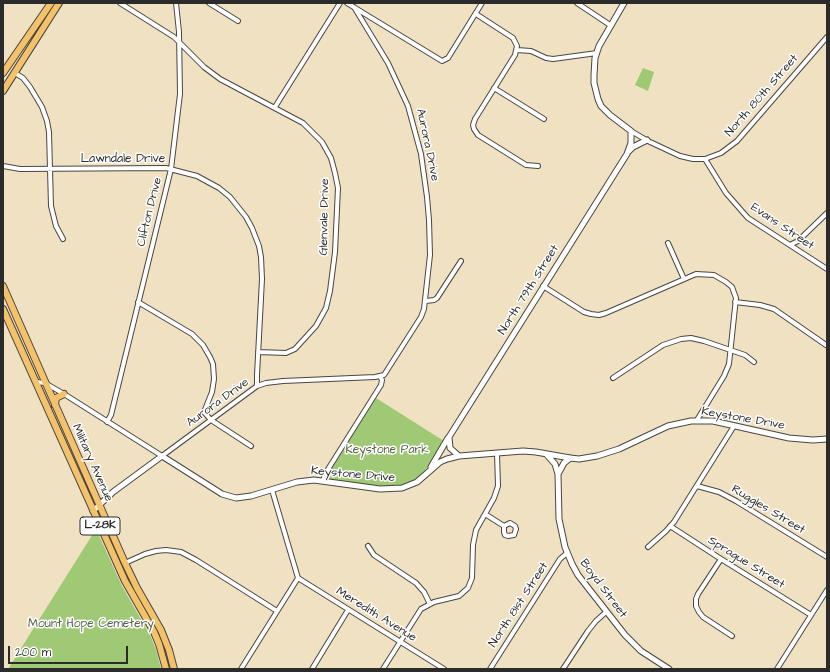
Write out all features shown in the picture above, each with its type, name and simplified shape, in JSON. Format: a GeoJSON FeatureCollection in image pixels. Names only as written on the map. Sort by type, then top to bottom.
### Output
{"type":"FeatureCollection","features":[{"type":"Feature","properties":{"kind":"main road"},"geometry":{"type":"LineString","coordinates":[[3,73],[51,3]]}},
{"type":"Feature","properties":{"kind":"main road"},"geometry":{"type":"LineString","coordinates":[[3,91],[59,3]]}},
{"type":"Feature","properties":{"kind":"main road","name":"Military Avenue"},"geometry":{"type":"LineString","coordinates":[[3,286],[125,564],[161,630],[169,650],[174,669]]}},
{"type":"Feature","properties":{"kind":"main road","name":"Military Avenue"},"geometry":{"type":"LineString","coordinates":[[3,308],[125,581],[154,632],[166,669]]}},
{"type":"Feature","properties":{"kind":"main road"},"geometry":{"type":"LineString","coordinates":[[54,405],[56,398],[64,394]]}},
{"type":"Feature","properties":{"kind":"street","name":"Glenvale Drive"},"geometry":{"type":"LineString","coordinates":[[120,3],[174,37],[204,67],[220,79],[296,118],[309,128],[322,142],[330,158],[338,188],[335,252],[328,301],[316,326],[297,347],[291,351],[283,353],[258,352]]}},
{"type":"Feature","properties":{"kind":"street","name":"Clifton Drive"},"geometry":{"type":"LineString","coordinates":[[107,422],[111,415],[171,168],[180,102],[179,42],[176,3]]}},
{"type":"Feature","properties":{"kind":"street"},"geometry":{"type":"LineString","coordinates":[[209,3],[238,21]]}},
{"type":"Feature","properties":{"kind":"street"},"geometry":{"type":"LineString","coordinates":[[275,107],[340,3]]}},
{"type":"Feature","properties":{"kind":"street"},"geometry":{"type":"LineString","coordinates":[[348,3],[440,60],[446,60],[448,58],[482,3]]}},
{"type":"Feature","properties":{"kind":"street"},"geometry":{"type":"LineString","coordinates":[[577,3],[610,25]]}},
{"type":"Feature","properties":{"kind":"street"},"geometry":{"type":"LineString","coordinates":[[624,3],[610,25],[597,53],[594,83],[598,99],[606,111],[631,131],[646,140],[686,158],[705,159]]}},
{"type":"Feature","properties":{"kind":"street","name":"Aurora Drive"},"geometry":{"type":"LineString","coordinates":[[94,511],[113,492],[257,386],[266,383],[384,375],[421,317],[426,301],[430,255],[425,175],[416,133],[408,106],[394,75],[382,52],[354,7]]}},
{"type":"Feature","properties":{"kind":"street"},"geometry":{"type":"LineString","coordinates":[[476,14],[513,38],[517,44],[517,50],[475,119],[473,125],[474,129],[478,136],[526,165],[538,166]]}},
{"type":"Feature","properties":{"kind":"street","name":"North 80th Street"},"geometry":{"type":"LineString","coordinates":[[705,159],[722,153],[737,141],[827,37]]}},
{"type":"Feature","properties":{"kind":"street"},"geometry":{"type":"LineString","coordinates":[[517,50],[531,51],[546,58],[553,59],[597,53]]}},
{"type":"Feature","properties":{"kind":"street"},"geometry":{"type":"LineString","coordinates":[[15,72],[24,80],[45,114],[49,132],[51,206],[56,226],[63,240]]}},
{"type":"Feature","properties":{"kind":"street"},"geometry":{"type":"LineString","coordinates":[[494,88],[544,119]]}},
{"type":"Feature","properties":{"kind":"street","name":"North 79th Street"},"geometry":{"type":"LineString","coordinates":[[627,154],[631,131]]}},
{"type":"Feature","properties":{"kind":"street","name":"North 79th Street"},"geometry":{"type":"LineString","coordinates":[[430,470],[448,437],[627,154],[633,147],[646,140]]}},
{"type":"Feature","properties":{"kind":"street","name":"Evans Street"},"geometry":{"type":"LineString","coordinates":[[705,159],[726,193],[741,210],[757,224],[827,269]]}},
{"type":"Feature","properties":{"kind":"street","name":"Lawndale Drive"},"geometry":{"type":"LineString","coordinates":[[3,166],[20,169],[171,168],[197,176],[220,189],[238,206],[252,228],[259,246],[262,267],[257,386]]}},
{"type":"Feature","properties":{"kind":"street"},"geometry":{"type":"LineString","coordinates":[[790,245],[798,241],[827,213]]}},
{"type":"Feature","properties":{"kind":"street"},"geometry":{"type":"LineString","coordinates":[[668,243],[684,278]]}},
{"type":"Feature","properties":{"kind":"street"},"geometry":{"type":"LineString","coordinates":[[426,301],[437,298],[461,261]]}},
{"type":"Feature","properties":{"kind":"street"},"geometry":{"type":"LineString","coordinates":[[543,286],[584,312],[599,315],[684,278],[700,274],[710,274],[718,277],[732,287],[735,295],[735,302],[729,364],[726,372],[697,420]]}},
{"type":"Feature","properties":{"kind":"street"},"geometry":{"type":"LineString","coordinates":[[138,302],[192,334],[206,350],[213,364],[214,379],[212,392],[204,412],[212,420],[251,446]]}},
{"type":"Feature","properties":{"kind":"street"},"geometry":{"type":"LineString","coordinates":[[735,302],[760,305],[774,309],[826,345]]}},
{"type":"Feature","properties":{"kind":"street"},"geometry":{"type":"LineString","coordinates":[[613,378],[663,345],[686,338],[697,339],[745,355],[754,362]]}},
{"type":"Feature","properties":{"kind":"street"},"geometry":{"type":"LineString","coordinates":[[323,481],[325,474],[381,385],[382,380],[380,376]]}},
{"type":"Feature","properties":{"kind":"street","name":"Keystone Drive"},"geometry":{"type":"LineString","coordinates":[[36,382],[45,383],[64,394],[226,496],[241,498],[301,481],[323,481],[380,489],[398,489],[413,484],[443,460],[459,456],[523,451],[570,458],[589,458],[606,454],[668,426],[697,420],[713,421],[789,438],[813,440],[827,439]]}},
{"type":"Feature","properties":{"kind":"street"},"geometry":{"type":"LineString","coordinates":[[648,547],[670,526],[734,426]]}},
{"type":"Feature","properties":{"kind":"street"},"geometry":{"type":"LineString","coordinates":[[448,437],[450,448],[459,456]]}},
{"type":"Feature","properties":{"kind":"street"},"geometry":{"type":"LineString","coordinates":[[383,669],[418,613],[424,607],[459,596],[468,588],[472,578],[474,536],[478,525],[494,498],[498,486],[497,453]]}},
{"type":"Feature","properties":{"kind":"street","name":"Boyd Street"},"geometry":{"type":"LineString","coordinates":[[547,455],[555,464],[558,474],[559,519],[567,553],[578,576],[606,612],[634,644],[647,655],[669,669]]}},
{"type":"Feature","properties":{"kind":"street"},"geometry":{"type":"LineString","coordinates":[[558,474],[564,463],[570,458]]}},
{"type":"Feature","properties":{"kind":"street","name":"Ruggles Street"},"geometry":{"type":"LineString","coordinates":[[696,486],[719,492],[736,501],[827,557]]}},
{"type":"Feature","properties":{"kind":"street"},"geometry":{"type":"LineString","coordinates":[[241,669],[298,578],[272,490]]}},
{"type":"Feature","properties":{"kind":"street"},"geometry":{"type":"LineString","coordinates":[[485,514],[504,526]]}},
{"type":"Feature","properties":{"kind":"street","name":"Sprague Street"},"geometry":{"type":"LineString","coordinates":[[670,526],[720,559],[811,615]]}},
{"type":"Feature","properties":{"kind":"street"},"geometry":{"type":"LineString","coordinates":[[368,546],[374,555],[416,583],[424,592],[430,604]]}},
{"type":"Feature","properties":{"kind":"street"},"geometry":{"type":"LineString","coordinates":[[125,564],[145,554],[156,551],[166,550],[181,552],[277,611]]}},
{"type":"Feature","properties":{"kind":"street","name":"North 81st Street"},"geometry":{"type":"LineString","coordinates":[[490,669],[560,559],[567,553]]}},
{"type":"Feature","properties":{"kind":"street"},"geometry":{"type":"LineString","coordinates":[[720,559],[698,595],[696,606],[701,615],[732,636]]}},
{"type":"Feature","properties":{"kind":"street","name":"Meredith Avenue"},"geometry":{"type":"LineString","coordinates":[[298,578],[444,669]]}},
{"type":"Feature","properties":{"kind":"street"},"geometry":{"type":"LineString","coordinates":[[777,669],[827,590]]}},
{"type":"Feature","properties":{"kind":"street"},"geometry":{"type":"LineString","coordinates":[[312,669],[348,610]]}},
{"type":"Feature","properties":{"kind":"street"},"geometry":{"type":"LineString","coordinates":[[563,669],[588,631],[606,612]]}},
{"type":"Feature","properties":{"kind":"green space"},"geometry":{"type":"Polygon","coordinates":[[[643,68],[654,72],[648,91],[635,85],[643,68]]]}},
{"type":"Feature","properties":{"kind":"green space","name":"Keystone Park"},"geometry":{"type":"Polygon","coordinates":[[[376,398],[444,441],[422,475],[406,485],[381,487],[329,479],[327,476],[328,474],[376,398]]]}},
{"type":"Feature","properties":{"kind":"green space","name":"Mount Hope Cemetery"},"geometry":{"type":"Polygon","coordinates":[[[96,529],[122,586],[151,637],[161,669],[8,669],[96,529]]]}}]}
